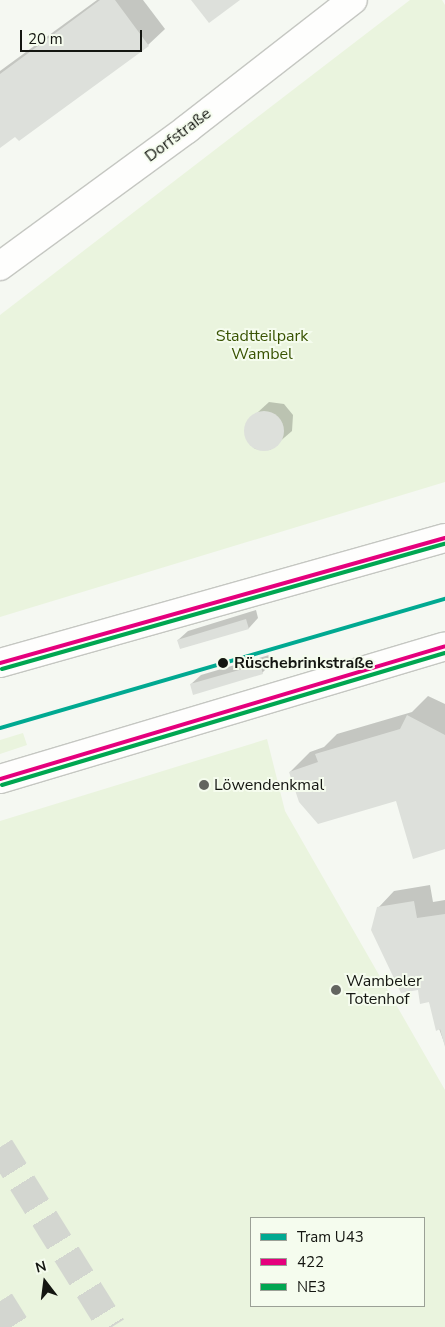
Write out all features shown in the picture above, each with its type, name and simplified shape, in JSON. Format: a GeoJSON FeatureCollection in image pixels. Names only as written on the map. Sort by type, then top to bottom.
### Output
{"type":"FeatureCollection","features":[{"type":"Feature","properties":{"kind":"main road","name":"Dorfstraße"},"geometry":{"type":"LineString","coordinates":[[0,266],[187,130],[353,0]]}},
{"type":"Feature","properties":{"kind":"main road"},"geometry":{"type":"LineString","coordinates":[[0,663],[445,538]]}},
{"type":"Feature","properties":{"kind":"main road"},"geometry":{"type":"LineString","coordinates":[[0,779],[445,646]]}},
{"type":"Feature","properties":{"kind":"green space","name":"Stadtteilpark Wambel"},"geometry":{"type":"Polygon","coordinates":[[[410,0],[442,0],[445,5],[445,482],[0,617],[0,315],[410,0]]]}},
{"type":"Feature","properties":{"kind":"green space"},"geometry":{"type":"Polygon","coordinates":[[[23,733],[27,745],[0,754],[0,740],[23,733]]]}},
{"type":"Feature","properties":{"kind":"green space"},"geometry":{"type":"Polygon","coordinates":[[[267,739],[285,811],[445,1090],[445,1327],[0,1327],[0,821],[267,739]]]}},
{"type":"Feature","properties":{"kind":"building"},"geometry":{"type":"Polygon","coordinates":[[[100,0],[115,0],[149,46],[19,141],[15,137],[0,148],[0,74],[100,0]]]}},
{"type":"Feature","properties":{"kind":"building"},"geometry":{"type":"Polygon","coordinates":[[[191,0],[240,0],[209,23],[191,0]]]}},
{"type":"Feature","properties":{"kind":"building"},"geometry":{"type":"Polygon","coordinates":[[[260,411],[268,411],[275,414],[281,420],[284,431],[281,442],[275,448],[268,451],[260,451],[253,448],[247,442],[244,435],[244,427],[247,420],[253,414],[260,411]]]}},
{"type":"Feature","properties":{"kind":"building"},"geometry":{"type":"Polygon","coordinates":[[[246,619],[249,629],[180,649],[177,640],[246,619]]]}},
{"type":"Feature","properties":{"kind":"building"},"geometry":{"type":"Polygon","coordinates":[[[260,664],[263,674],[193,695],[190,684],[260,664]]]}},
{"type":"Feature","properties":{"kind":"building"},"geometry":{"type":"Polygon","coordinates":[[[407,715],[445,735],[445,849],[413,859],[396,801],[318,824],[299,802],[289,772],[318,762],[315,754],[400,729],[407,715]]]}},
{"type":"Feature","properties":{"kind":"building"},"geometry":{"type":"Polygon","coordinates":[[[414,901],[417,918],[445,914],[445,1047],[440,1029],[436,1031],[429,1002],[420,1004],[418,990],[401,993],[371,930],[377,907],[414,901]]]}},
{"type":"Feature","properties":{"kind":"tunnel"},"geometry":{"type":"LineString","coordinates":[[0,1147],[112,1327]]}},
{"type":"Feature","properties":{"kind":"tunnel"},"geometry":{"type":"LineString","coordinates":[[0,1301],[16,1327]]}},
{"type":"Feature","properties":{"kind":"tram line","name":"U43"},"geometry":{"type":"LineString","coordinates":[[0,728],[445,599]]}},
{"type":"Feature","properties":{"kind":"transit line","name":"422"},"geometry":{"type":"LineString","coordinates":[[0,663],[445,538]]}},
{"type":"Feature","properties":{"kind":"transit line","name":"NE3"},"geometry":{"type":"LineString","coordinates":[[2,669],[445,544]]}},
{"type":"Feature","properties":{"kind":"transit line","name":"422"},"geometry":{"type":"LineString","coordinates":[[0,779],[445,646]]}},
{"type":"Feature","properties":{"kind":"transit line","name":"NE3"},"geometry":{"type":"LineString","coordinates":[[2,785],[445,653]]}},
{"type":"Feature","properties":{"kind":"place","name":"Rüschebrinkstraße"},"geometry":{"type":"Point","coordinates":[223,663]}},
{"type":"Feature","properties":{"kind":"place","name":"Löwendenkmal"},"geometry":{"type":"Point","coordinates":[204,785]}},
{"type":"Feature","properties":{"kind":"place","name":"Wambeler Totenhof"},"geometry":{"type":"Point","coordinates":[336,990]}}]}
